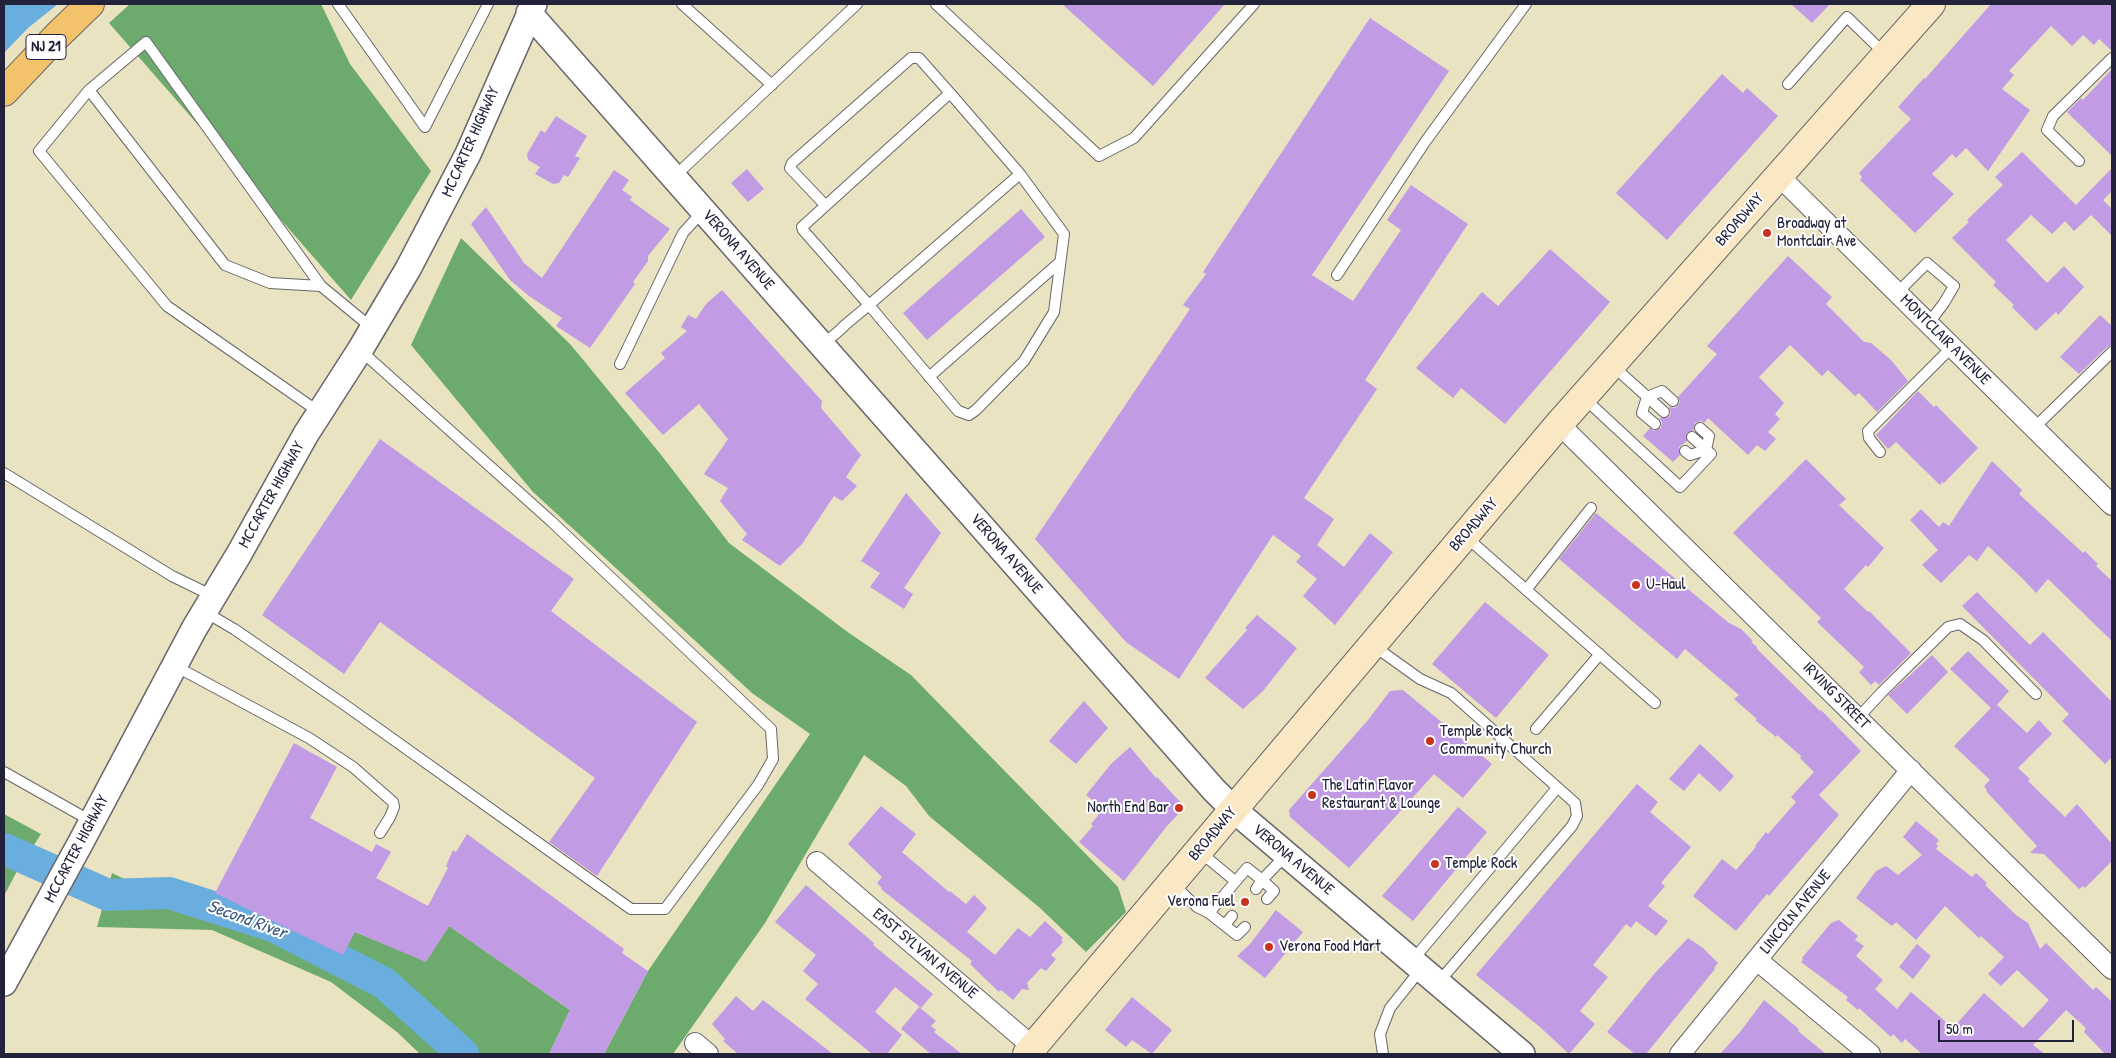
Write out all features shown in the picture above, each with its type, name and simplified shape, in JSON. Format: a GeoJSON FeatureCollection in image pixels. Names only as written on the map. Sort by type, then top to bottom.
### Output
{"type":"FeatureCollection","features":[{"type":"Feature","properties":{"kind":"highway","name":"NJ 21"},"geometry":{"type":"LineString","coordinates":[[4,82],[86,4]]}},
{"type":"Feature","properties":{"kind":"highway","name":"NJ 21"},"geometry":{"type":"LineString","coordinates":[[4,92],[90,4]]}},
{"type":"Feature","properties":{"kind":"main road","name":"BROADWAY"},"geometry":{"type":"LineString","coordinates":[[1030,1050],[1559,424],[1931,4]]}},
{"type":"Feature","properties":{"kind":"street","name":"VERONA AVENUE"},"geometry":{"type":"LineString","coordinates":[[528,7],[674,177],[1212,788],[1234,810],[1522,1054]]}},
{"type":"Feature","properties":{"kind":"street","name":"MCCARTER HIGHWAY"},"geometry":{"type":"LineString","coordinates":[[4,983],[174,666],[320,412],[373,329],[444,201],[468,154],[528,7]]}},
{"type":"Feature","properties":{"kind":"street","name":"MONTCLAIR AVENUE"},"geometry":{"type":"LineString","coordinates":[[1779,176],[2112,505]]}},
{"type":"Feature","properties":{"kind":"street","name":"IRVING STREET"},"geometry":{"type":"LineString","coordinates":[[1559,424],[2112,969]]}},
{"type":"Feature","properties":{"kind":"street","name":"LINCOLN AVENUE"},"geometry":{"type":"LineString","coordinates":[[1680,1054],[1912,770]]}},
{"type":"Feature","properties":{"kind":"street","name":"EAST SYLVAN AVENUE"},"geometry":{"type":"LineString","coordinates":[[817,862],[1030,1050]]}},
{"type":"Feature","properties":{"kind":"street"},"geometry":{"type":"LineString","coordinates":[[1756,960],[1870,1054]]}},
{"type":"Feature","properties":{"kind":"lane"},"geometry":{"type":"LineString","coordinates":[[338,4],[425,127],[488,4]]}},
{"type":"Feature","properties":{"kind":"lane"},"geometry":{"type":"LineString","coordinates":[[682,4],[772,84]]}},
{"type":"Feature","properties":{"kind":"lane"},"geometry":{"type":"LineString","coordinates":[[674,177],[857,4]]}},
{"type":"Feature","properties":{"kind":"lane"},"geometry":{"type":"LineString","coordinates":[[936,4],[1099,156],[1134,138],[1254,4]]}},
{"type":"Feature","properties":{"kind":"lane"},"geometry":{"type":"LineString","coordinates":[[1337,275],[1425,142],[1526,4]]}},
{"type":"Feature","properties":{"kind":"lane"},"geometry":{"type":"LineString","coordinates":[[1788,84],[1847,17],[1886,55]]}},
{"type":"Feature","properties":{"kind":"lane"},"geometry":{"type":"LineString","coordinates":[[320,412],[167,306],[39,151],[89,90],[146,42],[321,286],[373,329]]}},
{"type":"Feature","properties":{"kind":"lane"},"geometry":{"type":"LineString","coordinates":[[826,205],[790,168],[792,163],[912,58],[919,58],[950,93],[1020,174],[1064,234],[1054,312],[1024,361],[976,410],[969,414],[958,412],[869,305],[803,230],[804,224],[826,205],[950,93]]}},
{"type":"Feature","properties":{"kind":"lane"},"geometry":{"type":"LineString","coordinates":[[2079,162],[2047,130],[2053,116],[2112,58]]}},
{"type":"Feature","properties":{"kind":"lane"},"geometry":{"type":"LineString","coordinates":[[89,90],[225,265],[270,283],[321,286]]}},
{"type":"Feature","properties":{"kind":"lane"},"geometry":{"type":"LineString","coordinates":[[822,345],[1020,174]]}},
{"type":"Feature","properties":{"kind":"lane"},"geometry":{"type":"LineString","coordinates":[[620,364],[682,233],[703,210]]}},
{"type":"Feature","properties":{"kind":"lane"},"geometry":{"type":"LineString","coordinates":[[929,377],[1060,262]]}},
{"type":"Feature","properties":{"kind":"lane"},"geometry":{"type":"LineString","coordinates":[[1897,293],[1928,263],[1954,286],[1928,324]]}},
{"type":"Feature","properties":{"kind":"lane"},"geometry":{"type":"LineString","coordinates":[[1880,452],[1869,438],[1868,431],[1952,346]]}},
{"type":"Feature","properties":{"kind":"lane"},"geometry":{"type":"LineString","coordinates":[[4,473],[172,576],[209,604],[234,629],[345,704],[631,909],[665,909],[758,785],[773,759],[771,729],[551,521],[360,350]]}},
{"type":"Feature","properties":{"kind":"lane"},"geometry":{"type":"LineString","coordinates":[[2034,428],[2112,352]]}},
{"type":"Feature","properties":{"kind":"lane"},"geometry":{"type":"LineString","coordinates":[[1612,365],[1664,412]]}},
{"type":"Feature","properties":{"kind":"lane"},"geometry":{"type":"LineString","coordinates":[[1654,424],[1642,413],[1648,397],[1662,391],[1673,401]]}},
{"type":"Feature","properties":{"kind":"lane"},"geometry":{"type":"LineString","coordinates":[[1583,397],[1680,487],[1711,454],[1692,437]]}},
{"type":"Feature","properties":{"kind":"lane"},"geometry":{"type":"LineString","coordinates":[[1700,428],[1708,436],[1706,450]]}},
{"type":"Feature","properties":{"kind":"lane"},"geometry":{"type":"LineString","coordinates":[[1685,451],[1690,455],[1706,450]]}},
{"type":"Feature","properties":{"kind":"lane"},"geometry":{"type":"LineString","coordinates":[[1526,590],[1591,508]]}},
{"type":"Feature","properties":{"kind":"lane"},"geometry":{"type":"LineString","coordinates":[[1464,536],[1656,703]]}},
{"type":"Feature","properties":{"kind":"lane"},"geometry":{"type":"LineString","coordinates":[[1858,718],[1942,632],[1948,627],[1960,624],[1983,640],[2036,694]]}},
{"type":"Feature","properties":{"kind":"lane"},"geometry":{"type":"LineString","coordinates":[[1373,645],[1420,679],[1451,693],[1575,804],[1577,816],[1572,826],[1424,971],[1390,1008],[1380,1034],[1383,1054]]}},
{"type":"Feature","properties":{"kind":"lane"},"geometry":{"type":"LineString","coordinates":[[1536,729],[1600,654]]}},
{"type":"Feature","properties":{"kind":"lane"},"geometry":{"type":"LineString","coordinates":[[174,666],[309,738],[353,767],[393,802],[394,807],[390,817],[380,833]]}},
{"type":"Feature","properties":{"kind":"lane"},"geometry":{"type":"LineString","coordinates":[[4,772],[86,832]]}},
{"type":"Feature","properties":{"kind":"lane"},"geometry":{"type":"LineString","coordinates":[[1424,971],[1557,788]]}},
{"type":"Feature","properties":{"kind":"lane"},"geometry":{"type":"LineString","coordinates":[[1199,851],[1235,881]]}},
{"type":"Feature","properties":{"kind":"lane"},"geometry":{"type":"LineString","coordinates":[[1259,884],[1286,854]]}},
{"type":"Feature","properties":{"kind":"lane"},"geometry":{"type":"LineString","coordinates":[[1209,913],[1247,868],[1259,884],[1274,891],[1268,899]]}},
{"type":"Feature","properties":{"kind":"lane"},"geometry":{"type":"LineString","coordinates":[[1172,883],[1197,907],[1209,913],[1237,935],[1245,926]]}},
{"type":"Feature","properties":{"kind":"lane"},"geometry":{"type":"LineString","coordinates":[[1225,925],[1232,916]]}},
{"type":"Feature","properties":{"kind":"green space"},"geometry":{"type":"Polygon","coordinates":[[[130,4],[321,4],[350,64],[431,171],[351,300],[109,23],[130,4]]]}},
{"type":"Feature","properties":{"kind":"green space"},"geometry":{"type":"Polygon","coordinates":[[[461,238],[571,345],[662,456],[729,543],[849,633],[911,675],[1118,887],[1126,912],[1086,952],[1040,908],[929,816],[906,786],[864,755],[765,923],[673,1054],[604,1054],[648,971],[810,734],[752,693],[533,492],[411,345],[461,238]]]}},
{"type":"Feature","properties":{"kind":"green space"},"geometry":{"type":"Polygon","coordinates":[[[4,814],[41,834],[4,896],[4,814]]]}},
{"type":"Feature","properties":{"kind":"green space"},"geometry":{"type":"Polygon","coordinates":[[[112,873],[139,886],[215,893],[355,932],[426,961],[449,926],[570,1010],[549,1054],[420,1054],[397,1032],[331,982],[212,930],[97,927],[112,873]]]}},
{"type":"Feature","properties":{"kind":"water"},"geometry":{"type":"Polygon","coordinates":[[[4,4],[58,4],[28,28],[4,53],[4,4]]]}},
{"type":"Feature","properties":{"kind":"building"},"geometry":{"type":"Polygon","coordinates":[[[1062,4],[1225,4],[1153,86],[1062,4]]]}},
{"type":"Feature","properties":{"kind":"building"},"geometry":{"type":"Polygon","coordinates":[[[1791,4],[1830,4],[1812,23],[1791,4]]]}},
{"type":"Feature","properties":{"kind":"building"},"geometry":{"type":"Polygon","coordinates":[[[1991,4],[2112,4],[2112,51],[2099,39],[2094,45],[2083,35],[2072,46],[2051,26],[2009,71],[2014,75],[2002,89],[2030,110],[1988,171],[1966,148],[1956,158],[1952,154],[1932,174],[1954,194],[1915,233],[1860,180],[1862,177],[1859,173],[1911,119],[1898,107],[1991,4]]]}},
{"type":"Feature","properties":{"kind":"building"},"geometry":{"type":"Polygon","coordinates":[[[1370,18],[1449,71],[1312,275],[1353,301],[1401,230],[1387,220],[1411,185],[1468,224],[1365,380],[1377,389],[1304,498],[1334,519],[1317,545],[1344,567],[1370,533],[1393,552],[1335,625],[1303,596],[1317,579],[1296,562],[1301,556],[1273,535],[1179,679],[1126,642],[1035,539],[1190,309],[1183,305],[1206,274],[1203,272],[1370,18]]]}},
{"type":"Feature","properties":{"kind":"building"},"geometry":{"type":"Polygon","coordinates":[[[2112,69],[2112,156],[2067,112],[2081,98],[2083,100],[2112,69]]]}},
{"type":"Feature","properties":{"kind":"building"},"geometry":{"type":"Polygon","coordinates":[[[1722,74],[1743,93],[1747,88],[1778,116],[1667,240],[1616,193],[1722,74]]]}},
{"type":"Feature","properties":{"kind":"building"},"geometry":{"type":"Polygon","coordinates":[[[556,116],[587,136],[575,156],[580,158],[568,177],[564,175],[559,183],[553,184],[535,174],[540,167],[528,160],[527,154],[541,130],[545,133],[556,116]]]}},
{"type":"Feature","properties":{"kind":"building"},"geometry":{"type":"Polygon","coordinates":[[[2022,152],[2076,205],[2112,168],[2112,191],[2103,200],[2112,209],[2112,236],[2091,215],[2074,231],[2065,221],[2052,234],[2031,215],[2006,240],[2047,283],[2064,266],[2084,287],[2058,315],[2056,312],[2036,331],[2012,307],[2014,305],[1993,285],[1996,282],[1952,238],[1969,222],[1967,220],[2003,185],[1995,177],[2022,152]]]}},
{"type":"Feature","properties":{"kind":"building"},"geometry":{"type":"Polygon","coordinates":[[[747,169],[764,189],[748,202],[731,183],[747,169]]]}},
{"type":"Feature","properties":{"kind":"building"},"geometry":{"type":"Polygon","coordinates":[[[614,170],[629,180],[622,190],[632,197],[630,200],[670,229],[648,256],[648,261],[633,282],[635,284],[590,348],[556,326],[562,318],[529,296],[510,280],[471,224],[486,207],[524,263],[542,278],[614,170]]]}},
{"type":"Feature","properties":{"kind":"building"},"geometry":{"type":"Polygon","coordinates":[[[1021,209],[1045,237],[927,340],[903,313],[1021,209]]]}},
{"type":"Feature","properties":{"kind":"building"},"geometry":{"type":"Polygon","coordinates":[[[1550,249],[1610,302],[1505,424],[1461,388],[1453,398],[1416,368],[1482,292],[1498,306],[1550,249]]]}},
{"type":"Feature","properties":{"kind":"building"},"geometry":{"type":"Polygon","coordinates":[[[1788,256],[1832,297],[1826,304],[1864,342],[1871,343],[1891,360],[1908,381],[1877,412],[1859,393],[1855,396],[1828,370],[1822,376],[1790,345],[1759,377],[1784,403],[1775,414],[1780,419],[1768,432],[1776,439],[1765,451],[1757,445],[1748,455],[1708,418],[1704,423],[1701,421],[1695,423],[1694,430],[1687,433],[1687,441],[1679,447],[1680,455],[1673,462],[1643,436],[1650,428],[1654,431],[1661,428],[1662,422],[1659,418],[1669,417],[1671,413],[1669,407],[1675,408],[1678,405],[1680,402],[1678,397],[1717,354],[1707,346],[1788,256]]]}},
{"type":"Feature","properties":{"kind":"building"},"geometry":{"type":"Polygon","coordinates":[[[722,290],[822,401],[821,408],[861,455],[846,477],[857,486],[842,501],[834,496],[802,544],[780,566],[742,540],[747,534],[720,501],[728,488],[704,474],[728,439],[699,404],[663,435],[625,393],[665,358],[661,353],[687,331],[681,327],[688,315],[696,319],[706,304],[722,290]]]}},
{"type":"Feature","properties":{"kind":"building"},"geometry":{"type":"Polygon","coordinates":[[[2100,315],[2112,326],[2112,345],[2107,347],[2079,374],[2060,357],[2100,315]]]}},
{"type":"Feature","properties":{"kind":"building"},"geometry":{"type":"Polygon","coordinates":[[[1918,391],[1934,407],[1936,405],[1978,448],[1940,485],[1896,442],[1888,449],[1876,435],[1918,391]]]}},
{"type":"Feature","properties":{"kind":"building"},"geometry":{"type":"Polygon","coordinates":[[[380,439],[574,579],[551,611],[697,722],[597,876],[549,842],[595,778],[380,622],[344,674],[262,615],[380,439]]]}},
{"type":"Feature","properties":{"kind":"building"},"geometry":{"type":"Polygon","coordinates":[[[1806,459],[1846,499],[1839,505],[1884,548],[1868,567],[1866,565],[1844,589],[1911,653],[1879,685],[1875,681],[1871,685],[1859,672],[1864,667],[1817,622],[1821,618],[1733,533],[1806,459]]]}},
{"type":"Feature","properties":{"kind":"building"},"geometry":{"type":"Polygon","coordinates":[[[1992,461],[2022,490],[2019,494],[2083,553],[2085,551],[2098,564],[2096,566],[2112,581],[2112,641],[2048,579],[2036,593],[1988,546],[1977,561],[1969,555],[1941,583],[1922,565],[1938,550],[1910,520],[1921,509],[1939,527],[1943,522],[1949,526],[1992,461]]]}},
{"type":"Feature","properties":{"kind":"building"},"geometry":{"type":"Polygon","coordinates":[[[906,493],[941,533],[904,588],[913,594],[904,609],[870,587],[880,573],[861,561],[906,493]]]}},
{"type":"Feature","properties":{"kind":"building"},"geometry":{"type":"Polygon","coordinates":[[[1596,513],[1729,623],[1741,629],[1753,641],[1751,642],[1757,649],[1861,751],[1819,795],[1839,815],[1736,931],[1693,896],[1722,859],[1736,870],[1766,832],[1768,834],[1796,802],[1791,797],[1814,772],[1800,758],[1801,756],[1777,735],[1776,737],[1755,720],[1757,719],[1734,699],[1739,695],[1685,649],[1677,659],[1559,559],[1596,513]]]}},
{"type":"Feature","properties":{"kind":"building"},"geometry":{"type":"Polygon","coordinates":[[[1977,592],[2030,645],[2043,632],[2112,702],[2112,757],[2105,764],[2062,721],[2069,714],[1962,606],[1977,592]]]}},
{"type":"Feature","properties":{"kind":"building"},"geometry":{"type":"Polygon","coordinates":[[[1485,602],[1549,655],[1496,718],[1432,664],[1485,602]]]}},
{"type":"Feature","properties":{"kind":"building"},"geometry":{"type":"Polygon","coordinates":[[[1257,615],[1297,648],[1263,691],[1243,709],[1205,678],[1247,630],[1245,628],[1257,615]]]}},
{"type":"Feature","properties":{"kind":"building"},"geometry":{"type":"Polygon","coordinates":[[[1968,651],[2009,691],[1997,705],[2027,733],[2039,720],[2052,734],[2018,768],[2030,779],[2028,781],[2065,817],[2077,804],[2112,844],[2112,861],[2085,888],[2083,886],[2079,889],[2044,854],[2030,853],[2037,846],[1986,791],[1984,786],[1990,780],[1954,746],[1991,708],[1950,669],[1968,651]]]}},
{"type":"Feature","properties":{"kind":"building"},"geometry":{"type":"Polygon","coordinates":[[[1932,655],[1948,672],[1907,714],[1888,695],[1932,655]]]}},
{"type":"Feature","properties":{"kind":"building"},"geometry":{"type":"Polygon","coordinates":[[[1403,690],[1492,764],[1463,798],[1434,774],[1349,868],[1290,817],[1289,810],[1368,720],[1390,691],[1403,690]]]}},
{"type":"Feature","properties":{"kind":"building"},"geometry":{"type":"Polygon","coordinates":[[[1084,701],[1108,728],[1076,764],[1049,741],[1084,701]]]}},
{"type":"Feature","properties":{"kind":"building"},"geometry":{"type":"Polygon","coordinates":[[[294,743],[337,767],[310,818],[372,852],[376,844],[391,852],[376,878],[428,906],[448,868],[446,866],[453,850],[456,852],[467,834],[624,949],[622,953],[648,971],[604,1054],[549,1054],[570,1010],[449,926],[426,962],[355,932],[343,955],[215,893],[294,743]]]}},
{"type":"Feature","properties":{"kind":"building"},"geometry":{"type":"Polygon","coordinates":[[[1700,744],[1734,776],[1720,792],[1699,773],[1684,791],[1669,779],[1700,744]]]}},
{"type":"Feature","properties":{"kind":"building"},"geometry":{"type":"Polygon","coordinates":[[[1130,747],[1156,778],[1185,807],[1167,826],[1124,881],[1079,842],[1093,826],[1091,824],[1103,809],[1086,795],[1111,764],[1130,747]]]}},
{"type":"Feature","properties":{"kind":"building"},"geometry":{"type":"Polygon","coordinates":[[[1637,784],[1658,802],[1650,812],[1691,847],[1661,883],[1665,886],[1648,906],[1668,921],[1656,936],[1636,921],[1631,928],[1626,924],[1593,965],[1608,977],[1580,1011],[1595,1024],[1569,1054],[1540,1027],[1476,975],[1637,784]]]}},
{"type":"Feature","properties":{"kind":"building"},"geometry":{"type":"Polygon","coordinates":[[[881,806],[916,834],[902,852],[966,904],[974,895],[987,908],[967,932],[995,955],[1018,928],[1030,937],[1045,921],[1063,938],[1061,940],[1063,942],[1051,955],[1056,959],[1046,971],[1041,968],[1027,983],[1029,990],[1022,989],[1013,1000],[1001,990],[999,992],[970,964],[972,961],[881,889],[877,883],[882,877],[848,844],[881,806]]]}},
{"type":"Feature","properties":{"kind":"building","name":"Temple Rock"},"geometry":{"type":"Polygon","coordinates":[[[1458,807],[1487,832],[1413,921],[1382,896],[1458,807]]]}},
{"type":"Feature","properties":{"kind":"building"},"geometry":{"type":"Polygon","coordinates":[[[1916,821],[1939,840],[1936,844],[1938,846],[1936,849],[1972,877],[1976,873],[1987,883],[1985,885],[2016,915],[2028,923],[2040,949],[2046,943],[2093,990],[2096,987],[2112,1002],[2112,1054],[2105,1054],[2084,1032],[2086,1028],[2066,1010],[2033,1045],[2045,1054],[1922,1054],[1905,1039],[1902,1043],[1893,1034],[1891,1037],[1859,1008],[1858,1010],[1846,1000],[1848,997],[1801,962],[1802,958],[1831,923],[1839,920],[1858,936],[1855,940],[1864,946],[1856,956],[1883,980],[1875,989],[1897,1009],[1911,992],[1953,1028],[1984,993],[2023,1028],[2049,1000],[2017,970],[2001,986],[1988,974],[2004,957],[1981,936],[1979,938],[1945,906],[1916,940],[1896,922],[1892,926],[1856,898],[1876,871],[1886,866],[1898,875],[1922,855],[1903,837],[1916,821]]]}},
{"type":"Feature","properties":{"kind":"building"},"geometry":{"type":"Polygon","coordinates":[[[806,885],[874,943],[873,945],[933,994],[921,1008],[895,987],[875,1012],[902,1035],[887,1054],[872,1054],[805,999],[818,984],[803,971],[816,955],[775,922],[806,885]]]}},
{"type":"Feature","properties":{"kind":"building","name":"Verona Food Mart"},"geometry":{"type":"Polygon","coordinates":[[[1276,910],[1303,932],[1265,978],[1237,956],[1250,944],[1276,910]]]}},
{"type":"Feature","properties":{"kind":"building"},"geometry":{"type":"Polygon","coordinates":[[[1688,938],[1703,948],[1718,963],[1646,1054],[1635,1054],[1607,1032],[1655,973],[1688,938]]]}},
{"type":"Feature","properties":{"kind":"building"},"geometry":{"type":"Polygon","coordinates":[[[1917,944],[1931,956],[1913,979],[1899,967],[1917,944]]]}},
{"type":"Feature","properties":{"kind":"building"},"geometry":{"type":"Polygon","coordinates":[[[736,996],[753,1011],[763,1000],[833,1054],[738,1054],[723,1041],[725,1039],[712,1024],[736,996]]]}},
{"type":"Feature","properties":{"kind":"building"},"geometry":{"type":"Polygon","coordinates":[[[1132,997],[1172,1030],[1152,1054],[1132,1040],[1126,1047],[1105,1030],[1132,997]]]}},
{"type":"Feature","properties":{"kind":"building"},"geometry":{"type":"Polygon","coordinates":[[[1764,1000],[1826,1054],[1720,1054],[1740,1032],[1764,1000]]]}},
{"type":"Feature","properties":{"kind":"building"},"geometry":{"type":"Polygon","coordinates":[[[919,1007],[936,1021],[931,1026],[936,1030],[934,1032],[962,1054],[931,1054],[901,1029],[919,1007]]]}},
{"type":"Feature","properties":{"kind":"waterway","name":"Second River"},"geometry":{"type":"LineString","coordinates":[[4,849],[108,895],[169,893],[273,926],[384,983],[463,1054]]}},
{"type":"Feature","properties":{"kind":"place","name":"Broadway at Montclair Ave"},"geometry":{"type":"Point","coordinates":[1767,233]}},
{"type":"Feature","properties":{"kind":"place","name":"U-Haul"},"geometry":{"type":"Point","coordinates":[1636,585]}},
{"type":"Feature","properties":{"kind":"place","name":"Temple Rock Community Church"},"geometry":{"type":"Point","coordinates":[1430,741]}},
{"type":"Feature","properties":{"kind":"place","name":"The Latin Flavor Restaurant & Lounge"},"geometry":{"type":"Point","coordinates":[1312,795]}},
{"type":"Feature","properties":{"kind":"place","name":"North End Bar"},"geometry":{"type":"Point","coordinates":[1179,808]}},
{"type":"Feature","properties":{"kind":"place","name":"Temple Rock"},"geometry":{"type":"Point","coordinates":[1435,864]}},
{"type":"Feature","properties":{"kind":"place","name":"Verona Fuel"},"geometry":{"type":"Point","coordinates":[1245,902]}},
{"type":"Feature","properties":{"kind":"place","name":"Verona Food Mart"},"geometry":{"type":"Point","coordinates":[1269,947]}}]}
